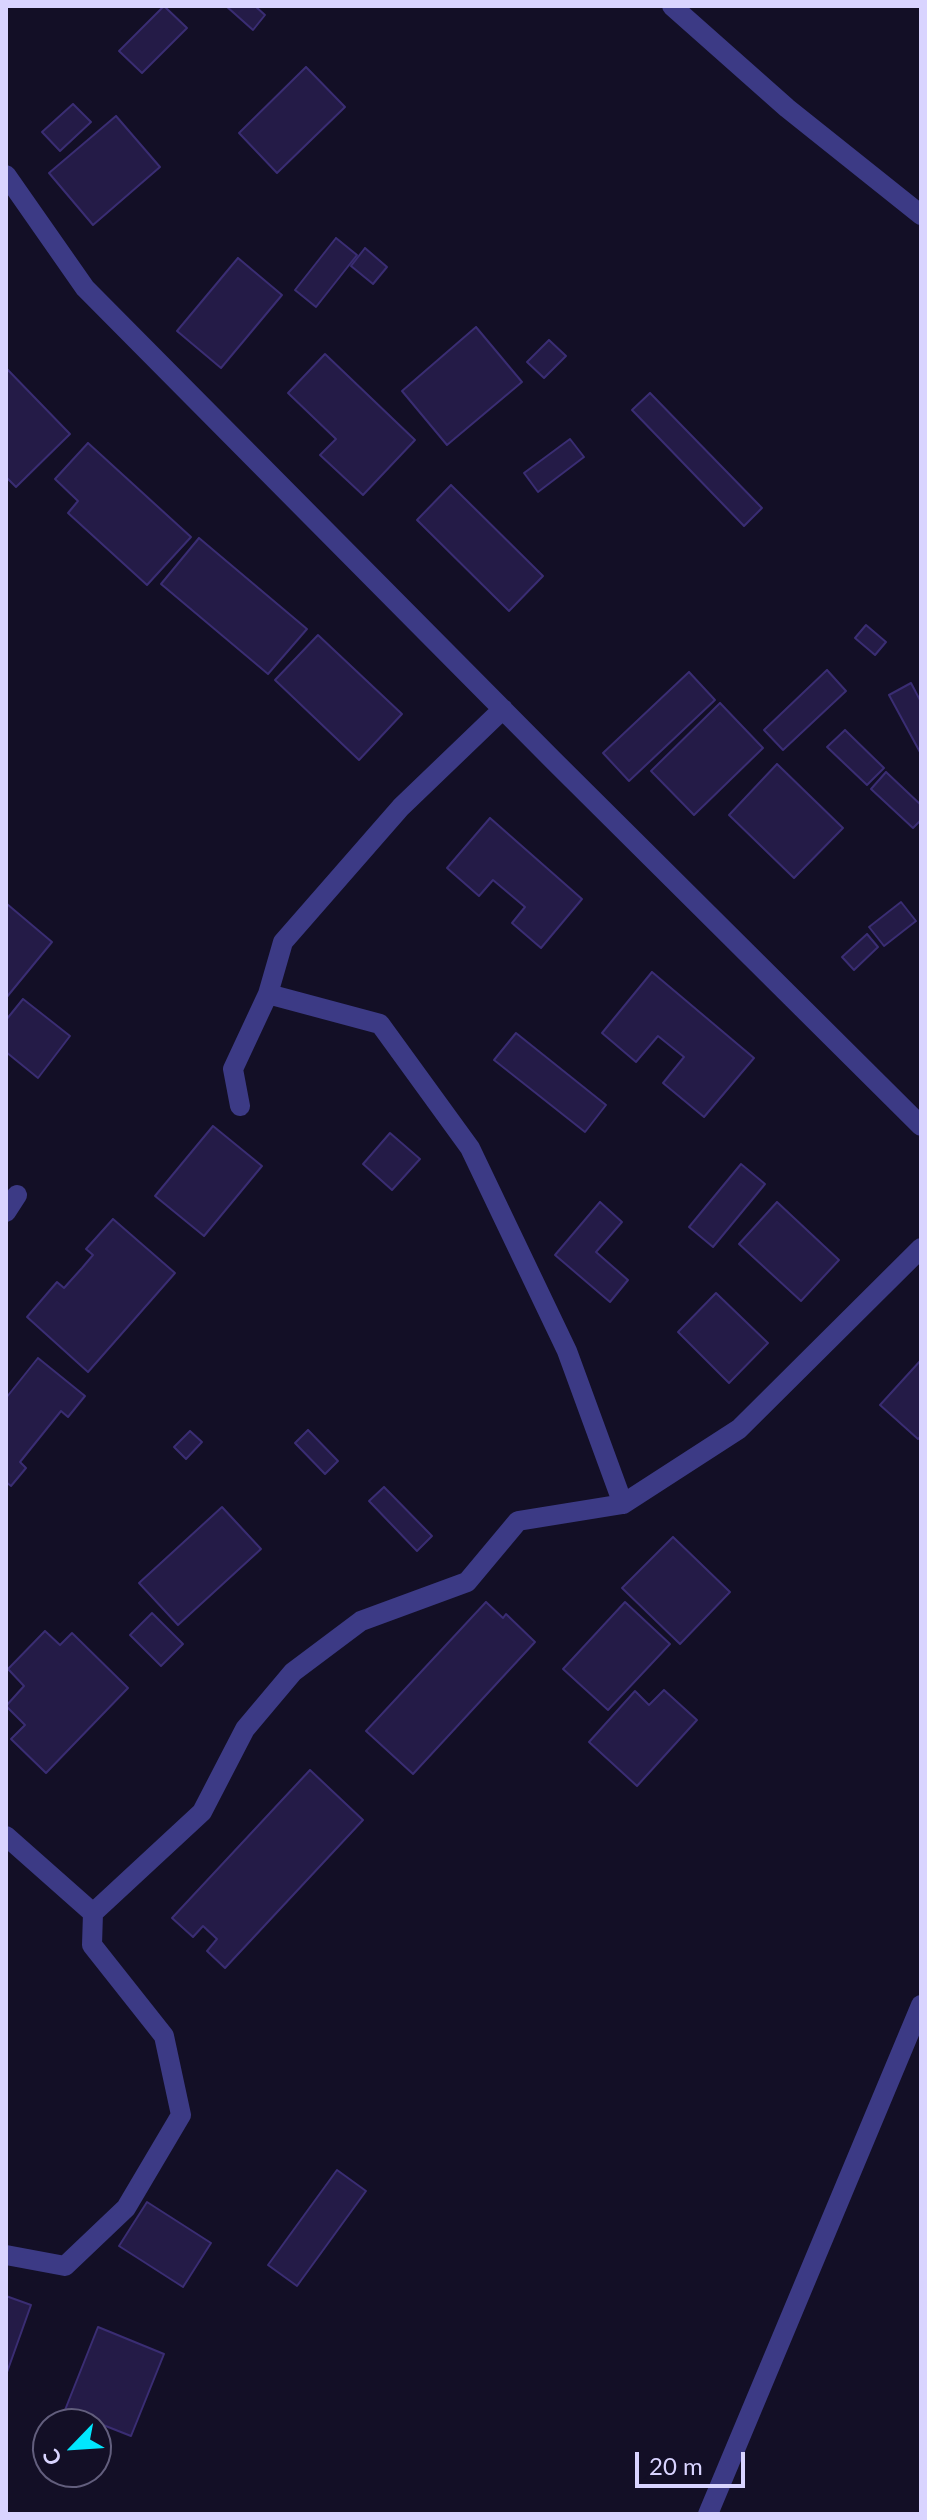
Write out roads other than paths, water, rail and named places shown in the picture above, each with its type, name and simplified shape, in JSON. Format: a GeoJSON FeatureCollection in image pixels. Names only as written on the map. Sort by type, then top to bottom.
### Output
{"type":"FeatureCollection","features":[{"type":"Feature","properties":{"kind":"street"},"geometry":{"type":"LineString","coordinates":[[672,6],[787,108],[921,215]]}},
{"type":"Feature","properties":{"kind":"street"},"geometry":{"type":"LineString","coordinates":[[6,175],[85,288],[921,1126]]}},
{"type":"Feature","properties":{"kind":"street"},"geometry":{"type":"LineString","coordinates":[[240,1106],[233,1069],[268,994],[283,942],[401,807],[503,709]]}},
{"type":"Feature","properties":{"kind":"street"},"geometry":{"type":"LineString","coordinates":[[268,994],[380,1024],[470,1148],[567,1351],[623,1504]]}},
{"type":"Feature","properties":{"kind":"street"},"geometry":{"type":"LineString","coordinates":[[6,2255],[65,2266],[126,2208],[181,2115],[164,2036],[92,1945],[93,1913],[202,1812],[245,1729],[293,1672],[361,1621],[467,1582],[518,1521],[623,1504],[739,1429],[921,1248]]}},
{"type":"Feature","properties":{"kind":"street"},"geometry":{"type":"LineString","coordinates":[[6,1836],[93,1913]]}},
{"type":"Feature","properties":{"kind":"street"},"geometry":{"type":"LineString","coordinates":[[708,2514],[921,2005]]}}]}
